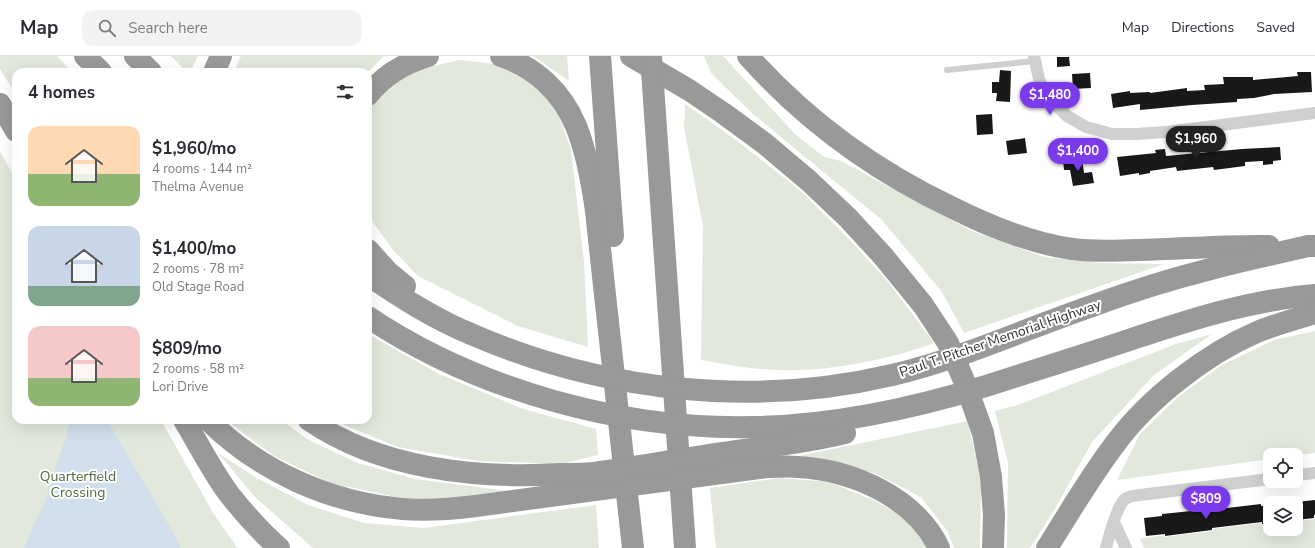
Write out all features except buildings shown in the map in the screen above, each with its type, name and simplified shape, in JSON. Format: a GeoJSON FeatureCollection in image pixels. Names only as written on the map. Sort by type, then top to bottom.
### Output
{"type":"FeatureCollection","features":[{"type":"Feature","properties":{"kind":"highway"},"geometry":{"type":"LineString","coordinates":[[85,56],[97,68]]}},
{"type":"Feature","properties":{"kind":"highway"},"geometry":{"type":"LineString","coordinates":[[135,56],[147,68]]}},
{"type":"Feature","properties":{"kind":"highway"},"geometry":{"type":"LineString","coordinates":[[216,68],[221,56]]}},
{"type":"Feature","properties":{"kind":"highway"},"geometry":{"type":"LineString","coordinates":[[372,90],[394,71],[418,59],[428,56]]}},
{"type":"Feature","properties":{"kind":"highway"},"geometry":{"type":"LineString","coordinates":[[501,56],[531,70],[550,86],[564,102],[576,125],[584,149],[592,180],[599,235],[633,548]]}},
{"type":"Feature","properties":{"kind":"highway"},"geometry":{"type":"LineString","coordinates":[[600,56],[633,548]]}},
{"type":"Feature","properties":{"kind":"highway"},"geometry":{"type":"LineString","coordinates":[[631,56],[689,90],[764,143],[809,181],[848,218],[883,256],[923,305],[948,343],[965,383],[983,433],[991,476],[994,515],[993,548]]}},
{"type":"Feature","properties":{"kind":"highway"},"geometry":{"type":"LineString","coordinates":[[651,56],[685,548]]}},
{"type":"Feature","properties":{"kind":"highway"},"geometry":{"type":"LineString","coordinates":[[748,56],[764,75],[790,100],[820,126],[860,155],[899,181],[937,201],[977,220],[1012,234],[1044,244],[1073,249],[1104,251],[1259,246],[1311,246]]}},
{"type":"Feature","properties":{"kind":"highway"},"geometry":{"type":"LineString","coordinates":[[0,104],[12,124]]}},
{"type":"Feature","properties":{"kind":"highway","name":"Paul T. Pitcher Memorial Highway"},"geometry":{"type":"LineString","coordinates":[[372,278],[438,318],[469,334],[519,353],[586,373],[669,388],[707,391],[788,391],[823,387],[891,375],[926,366],[969,352],[1088,307],[1155,285],[1207,270],[1311,246]]}},
{"type":"Feature","properties":{"kind":"highway"},"geometry":{"type":"LineString","coordinates":[[372,254],[388,272],[409,290],[459,322],[519,353]]}},
{"type":"Feature","properties":{"kind":"highway"},"geometry":{"type":"LineString","coordinates":[[667,286],[698,548]]}},
{"type":"Feature","properties":{"kind":"highway"},"geometry":{"type":"LineString","coordinates":[[213,424],[241,449],[266,466],[297,482],[334,496],[371,505],[403,509],[439,510],[483,506],[594,482],[712,464],[843,434],[902,417],[984,386],[1216,312],[1315,295]]}},
{"type":"Feature","properties":{"kind":"highway"},"geometry":{"type":"LineString","coordinates":[[1047,548],[1116,443],[1142,413],[1164,391],[1226,347],[1257,332],[1315,313]]}},
{"type":"Feature","properties":{"kind":"highway"},"geometry":{"type":"LineString","coordinates":[[372,319],[421,348],[461,368],[512,388],[589,410],[631,418],[710,427],[753,427],[829,422],[941,401]]}},
{"type":"Feature","properties":{"kind":"highway"},"geometry":{"type":"LineString","coordinates":[[186,424],[210,466],[229,494],[279,548]]}},
{"type":"Feature","properties":{"kind":"highway"},"geometry":{"type":"LineString","coordinates":[[316,424],[344,441],[383,456],[429,467],[476,474],[526,476],[594,482]]}},
{"type":"Feature","properties":{"kind":"highway"},"geometry":{"type":"LineString","coordinates":[[712,464],[798,467],[850,477],[874,487],[898,500],[918,516],[934,537],[939,548]]}},
{"type":"Feature","properties":{"kind":"street"},"geometry":{"type":"LineString","coordinates":[[1034,58],[1038,79],[1047,96],[1065,114],[1086,127],[1112,134],[1166,132],[1315,113]]}},
{"type":"Feature","properties":{"kind":"street"},"geometry":{"type":"LineString","coordinates":[[1303,474],[1315,473]]}},
{"type":"Feature","properties":{"kind":"street"},"geometry":{"type":"LineString","coordinates":[[1108,542],[1114,522],[1123,501],[1132,496],[1263,480]]}},
{"type":"Feature","properties":{"kind":"street"},"geometry":{"type":"LineString","coordinates":[[1114,522],[1126,548]]}},
{"type":"Feature","properties":{"kind":"lane"},"geometry":{"type":"LineString","coordinates":[[947,70],[1034,58]]}},
{"type":"Feature","properties":{"kind":"green space"},"geometry":{"type":"Polygon","coordinates":[[[0,56],[57,56],[68,68],[12,68],[12,88],[0,69],[0,56]]]}},
{"type":"Feature","properties":{"kind":"green space"},"geometry":{"type":"Polygon","coordinates":[[[171,56],[198,56],[192,68],[183,68],[171,56]]]}},
{"type":"Feature","properties":{"kind":"green space"},"geometry":{"type":"Polygon","coordinates":[[[241,56],[384,56],[372,68],[236,68],[241,56]]]}},
{"type":"Feature","properties":{"kind":"green space"},"geometry":{"type":"Polygon","coordinates":[[[533,56],[567,56],[569,81],[533,56]]]}},
{"type":"Feature","properties":{"kind":"green space"},"geometry":{"type":"Polygon","coordinates":[[[704,56],[723,56],[795,134],[824,157],[841,161],[972,231],[1044,257],[1098,263],[1164,264],[964,333],[942,292],[882,220],[753,114],[711,73],[704,56]]]}},
{"type":"Feature","properties":{"kind":"green space"},"geometry":{"type":"Polygon","coordinates":[[[459,60],[503,65],[537,86],[555,104],[571,150],[584,262],[588,347],[518,326],[418,276],[394,251],[374,224],[372,220],[372,106],[391,85],[412,71],[459,60]]]}},
{"type":"Feature","properties":{"kind":"green space"},"geometry":{"type":"Polygon","coordinates":[[[685,104],[736,140],[801,191],[850,240],[889,283],[934,343],[893,356],[871,361],[805,370],[739,367],[701,360],[703,226],[684,127],[685,104]]]}},
{"type":"Feature","properties":{"kind":"green space","name":"Quarterfield Crossing"},"geometry":{"type":"Polygon","coordinates":[[[0,151],[12,174],[12,424],[163,424],[213,513],[237,548],[0,548],[0,151]]]}},
{"type":"Feature","properties":{"kind":"green space"},"geometry":{"type":"Polygon","coordinates":[[[1315,331],[1315,453],[1303,454],[1303,448],[1263,448],[1263,460],[1117,480],[1140,434],[1179,396],[1222,365],[1274,340],[1315,331]]]}},
{"type":"Feature","properties":{"kind":"green space"},"geometry":{"type":"Polygon","coordinates":[[[1212,334],[1154,375],[1092,442],[1056,507],[1030,548],[1007,548],[1008,463],[995,411],[1018,405],[1176,344],[1212,334]]]}},
{"type":"Feature","properties":{"kind":"green space"},"geometry":{"type":"Polygon","coordinates":[[[372,336],[439,374],[523,409],[596,429],[598,455],[561,464],[478,461],[398,447],[342,424],[372,424],[372,336]]]}},
{"type":"Feature","properties":{"kind":"green space"},"geometry":{"type":"Polygon","coordinates":[[[968,421],[981,483],[980,548],[954,548],[948,532],[921,497],[874,473],[799,456],[968,421]]]}},
{"type":"Feature","properties":{"kind":"green space"},"geometry":{"type":"Polygon","coordinates":[[[231,424],[286,424],[307,439],[358,463],[415,479],[524,493],[456,501],[396,497],[330,483],[274,456],[231,424]]]}},
{"type":"Feature","properties":{"kind":"green space"},"geometry":{"type":"Polygon","coordinates":[[[218,453],[255,477],[308,505],[364,523],[424,528],[596,505],[599,548],[313,548],[256,498],[218,453]]]}},
{"type":"Feature","properties":{"kind":"green space"},"geometry":{"type":"Polygon","coordinates":[[[780,478],[829,482],[873,500],[904,517],[929,548],[716,548],[710,488],[780,478]]]}},
{"type":"Feature","properties":{"kind":"green space"},"geometry":{"type":"Polygon","coordinates":[[[1315,519],[1315,548],[1144,548],[1140,539],[1164,535],[1164,537],[1213,531],[1213,529],[1260,523],[1261,525],[1263,525],[1263,536],[1303,536],[1303,520],[1315,519]]]}},
{"type":"Feature","properties":{"kind":"water"},"geometry":{"type":"Polygon","coordinates":[[[70,424],[109,424],[177,539],[180,548],[24,548],[45,501],[70,424]]]}}]}
